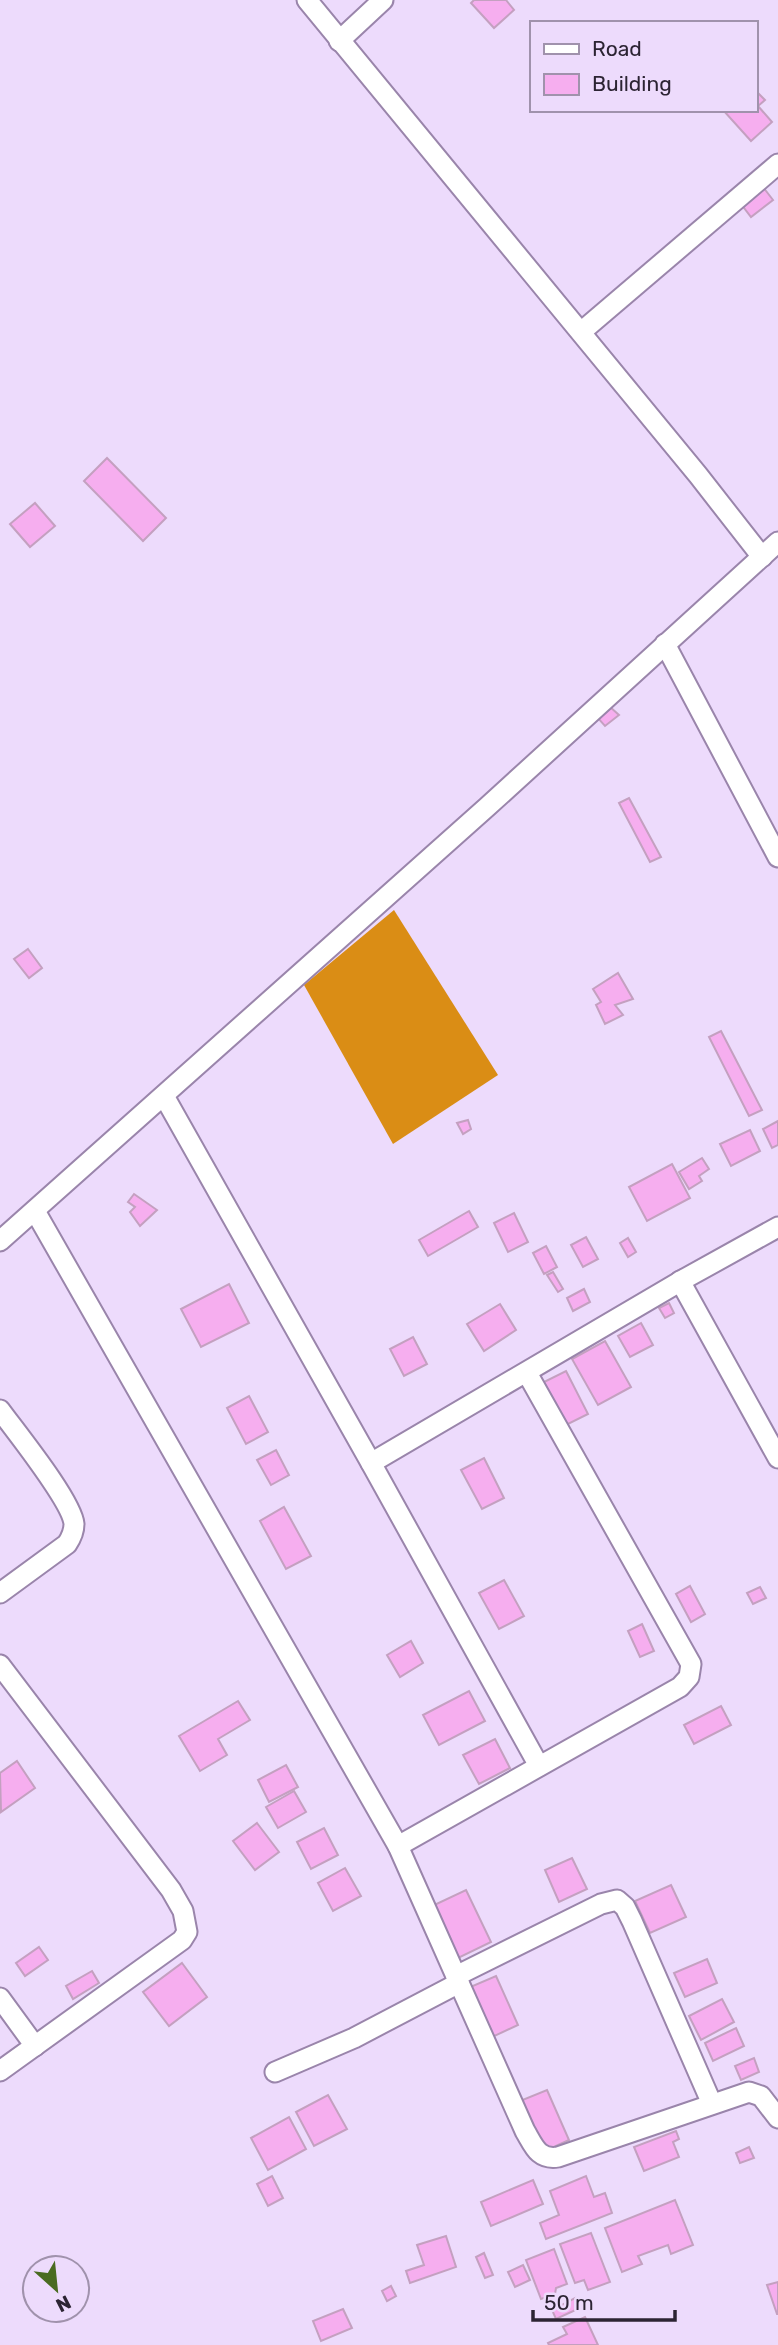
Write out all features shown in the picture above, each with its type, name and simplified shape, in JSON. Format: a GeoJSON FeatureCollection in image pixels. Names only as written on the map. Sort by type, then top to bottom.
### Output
{"type":"FeatureCollection","features":[{"type":"Feature","properties":{"kind":"street"},"geometry":{"type":"LineString","coordinates":[[307,0],[581,332],[762,557]]}},
{"type":"Feature","properties":{"kind":"street"},"geometry":{"type":"LineString","coordinates":[[339,41],[383,0]]}},
{"type":"Feature","properties":{"kind":"street"},"geometry":{"type":"LineString","coordinates":[[581,332],[778,164]]}},
{"type":"Feature","properties":{"kind":"street"},"geometry":{"type":"LineString","coordinates":[[0,1241],[778,542]]}},
{"type":"Feature","properties":{"kind":"street"},"geometry":{"type":"LineString","coordinates":[[665,644],[778,857]]}},
{"type":"Feature","properties":{"kind":"street"},"geometry":{"type":"LineString","coordinates":[[164,1096],[538,1766]]}},
{"type":"Feature","properties":{"kind":"street"},"geometry":{"type":"LineString","coordinates":[[35,1211],[398,1846],[526,2131],[541,2156],[550,2158],[576,2151],[740,2094],[761,2095],[778,2119]]}},
{"type":"Feature","properties":{"kind":"street"},"geometry":{"type":"LineString","coordinates":[[371,1463],[680,1281],[778,1227]]}},
{"type":"Feature","properties":{"kind":"street"},"geometry":{"type":"LineString","coordinates":[[680,1281],[778,1458]]}},
{"type":"Feature","properties":{"kind":"street"},"geometry":{"type":"LineString","coordinates":[[398,1846],[680,1687],[690,1677],[691,1664],[527,1373]]}},
{"type":"Feature","properties":{"kind":"street"},"geometry":{"type":"LineString","coordinates":[[0,1410],[64,1500],[74,1524],[73,1534],[67,1544],[0,1593]]}},
{"type":"Feature","properties":{"kind":"street"},"geometry":{"type":"LineString","coordinates":[[0,1665],[171,1891],[183,1911],[187,1931],[183,1940],[0,2071]]}},
{"type":"Feature","properties":{"kind":"street"},"geometry":{"type":"LineString","coordinates":[[275,2073],[354,2038],[601,1904],[617,1900],[632,1921],[712,2104]]}},
{"type":"Feature","properties":{"kind":"street"},"geometry":{"type":"LineString","coordinates":[[0,1998],[35,2046]]}},
{"type":"Feature","properties":{"kind":"shaded area"},"geometry":{"type":"Polygon","coordinates":[[[394,910],[498,1075],[393,1144],[304,985],[394,910]]]}},
{"type":"Feature","properties":{"kind":"building"},"geometry":{"type":"Polygon","coordinates":[[[474,0],[506,0],[514,10],[494,28],[471,3],[474,0]]]}},
{"type":"Feature","properties":{"kind":"building"},"geometry":{"type":"Polygon","coordinates":[[[757,92],[765,100],[758,106],[772,122],[751,141],[725,112],[757,112],[757,92]]]}},
{"type":"Feature","properties":{"kind":"building"},"geometry":{"type":"Polygon","coordinates":[[[763,187],[773,200],[751,217],[741,204],[763,187]]]}},
{"type":"Feature","properties":{"kind":"building"},"geometry":{"type":"Polygon","coordinates":[[[107,458],[166,518],[143,541],[84,481],[107,458]]]}},
{"type":"Feature","properties":{"kind":"building"},"geometry":{"type":"Polygon","coordinates":[[[35,503],[55,526],[30,547],[10,524],[35,503]]]}},
{"type":"Feature","properties":{"kind":"building"},"geometry":{"type":"Polygon","coordinates":[[[609,706],[619,715],[605,726],[596,716],[609,706]]]}},
{"type":"Feature","properties":{"kind":"building"},"geometry":{"type":"Polygon","coordinates":[[[629,798],[661,857],[650,862],[619,803],[629,798]]]}},
{"type":"Feature","properties":{"kind":"building"},"geometry":{"type":"Polygon","coordinates":[[[28,949],[42,968],[29,978],[14,959],[28,949]]]}},
{"type":"Feature","properties":{"kind":"building"},"geometry":{"type":"Polygon","coordinates":[[[618,973],[633,999],[615,1005],[623,1015],[605,1024],[596,1005],[601,1002],[593,989],[618,973]]]}},
{"type":"Feature","properties":{"kind":"building"},"geometry":{"type":"Polygon","coordinates":[[[721,1031],[762,1110],[749,1116],[709,1037],[721,1031]]]}},
{"type":"Feature","properties":{"kind":"building"},"geometry":{"type":"Polygon","coordinates":[[[468,1120],[471,1129],[463,1134],[457,1123],[468,1120]]]}},
{"type":"Feature","properties":{"kind":"building"},"geometry":{"type":"Polygon","coordinates":[[[778,1121],[778,1145],[772,1148],[763,1129],[778,1121]]]}},
{"type":"Feature","properties":{"kind":"building"},"geometry":{"type":"Polygon","coordinates":[[[750,1130],[760,1151],[731,1166],[720,1144],[750,1130]]]}},
{"type":"Feature","properties":{"kind":"building"},"geometry":{"type":"Polygon","coordinates":[[[702,1158],[709,1169],[699,1176],[702,1181],[689,1189],[679,1172],[702,1158]]]}},
{"type":"Feature","properties":{"kind":"building"},"geometry":{"type":"Polygon","coordinates":[[[672,1164],[690,1198],[647,1221],[629,1187],[672,1164]]]}},
{"type":"Feature","properties":{"kind":"building"},"geometry":{"type":"Polygon","coordinates":[[[134,1194],[157,1210],[140,1226],[130,1212],[135,1207],[128,1202],[134,1194]]]}},
{"type":"Feature","properties":{"kind":"building"},"geometry":{"type":"Polygon","coordinates":[[[469,1211],[478,1227],[428,1256],[419,1240],[469,1211]]]}},
{"type":"Feature","properties":{"kind":"building"},"geometry":{"type":"Polygon","coordinates":[[[514,1213],[528,1242],[508,1252],[494,1223],[514,1213]]]}},
{"type":"Feature","properties":{"kind":"building"},"geometry":{"type":"Polygon","coordinates":[[[586,1237],[598,1259],[583,1267],[571,1245],[586,1237]]]}},
{"type":"Feature","properties":{"kind":"building"},"geometry":{"type":"Polygon","coordinates":[[[628,1238],[636,1252],[628,1257],[620,1243],[628,1238]]]}},
{"type":"Feature","properties":{"kind":"building"},"geometry":{"type":"Polygon","coordinates":[[[546,1246],[557,1267],[544,1274],[533,1253],[546,1246]]]}},
{"type":"Feature","properties":{"kind":"building"},"geometry":{"type":"Polygon","coordinates":[[[553,1272],[563,1289],[558,1292],[547,1275],[553,1272]]]}},
{"type":"Feature","properties":{"kind":"building"},"geometry":{"type":"Polygon","coordinates":[[[229,1284],[249,1323],[201,1347],[181,1309],[229,1284]]]}},
{"type":"Feature","properties":{"kind":"building"},"geometry":{"type":"Polygon","coordinates":[[[584,1289],[590,1302],[573,1311],[567,1298],[584,1289]]]}},
{"type":"Feature","properties":{"kind":"building"},"geometry":{"type":"Polygon","coordinates":[[[669,1303],[674,1313],[665,1318],[659,1308],[669,1303]]]}},
{"type":"Feature","properties":{"kind":"building"},"geometry":{"type":"Polygon","coordinates":[[[500,1304],[516,1330],[484,1351],[467,1324],[500,1304]]]}},
{"type":"Feature","properties":{"kind":"building"},"geometry":{"type":"Polygon","coordinates":[[[641,1323],[653,1345],[630,1357],[618,1336],[641,1323]]]}},
{"type":"Feature","properties":{"kind":"building"},"geometry":{"type":"Polygon","coordinates":[[[413,1337],[427,1364],[404,1376],[390,1349],[413,1337]]]}},
{"type":"Feature","properties":{"kind":"building"},"geometry":{"type":"Polygon","coordinates":[[[605,1341],[631,1387],[598,1405],[572,1359],[605,1341]]]}},
{"type":"Feature","properties":{"kind":"building"},"geometry":{"type":"Polygon","coordinates":[[[566,1371],[588,1414],[558,1429],[536,1386],[566,1371]]]}},
{"type":"Feature","properties":{"kind":"building"},"geometry":{"type":"Polygon","coordinates":[[[249,1396],[268,1432],[246,1444],[227,1408],[249,1396]]]}},
{"type":"Feature","properties":{"kind":"building"},"geometry":{"type":"Polygon","coordinates":[[[276,1450],[289,1475],[271,1485],[257,1460],[276,1450]]]}},
{"type":"Feature","properties":{"kind":"building"},"geometry":{"type":"Polygon","coordinates":[[[484,1458],[504,1498],[482,1509],[461,1470],[484,1458]]]}},
{"type":"Feature","properties":{"kind":"building"},"geometry":{"type":"Polygon","coordinates":[[[284,1507],[311,1556],[286,1569],[260,1521],[284,1507]]]}},
{"type":"Feature","properties":{"kind":"building"},"geometry":{"type":"Polygon","coordinates":[[[504,1580],[524,1616],[499,1629],[479,1593],[504,1580]]]}},
{"type":"Feature","properties":{"kind":"building"},"geometry":{"type":"Polygon","coordinates":[[[690,1586],[705,1614],[691,1622],[676,1594],[690,1586]]]}},
{"type":"Feature","properties":{"kind":"building"},"geometry":{"type":"Polygon","coordinates":[[[760,1587],[766,1598],[753,1604],[747,1593],[760,1587]]]}},
{"type":"Feature","properties":{"kind":"building"},"geometry":{"type":"Polygon","coordinates":[[[642,1624],[654,1651],[640,1657],[628,1631],[642,1624]]]}},
{"type":"Feature","properties":{"kind":"building"},"geometry":{"type":"Polygon","coordinates":[[[411,1641],[423,1663],[400,1677],[387,1655],[411,1641]]]}},
{"type":"Feature","properties":{"kind":"building"},"geometry":{"type":"Polygon","coordinates":[[[469,1691],[485,1721],[439,1745],[423,1715],[469,1691]]]}},
{"type":"Feature","properties":{"kind":"building"},"geometry":{"type":"Polygon","coordinates":[[[238,1701],[250,1720],[218,1739],[227,1755],[200,1771],[179,1736],[238,1701]]]}},
{"type":"Feature","properties":{"kind":"building"},"geometry":{"type":"Polygon","coordinates":[[[721,1706],[731,1725],[694,1744],[684,1725],[721,1706]]]}},
{"type":"Feature","properties":{"kind":"building"},"geometry":{"type":"Polygon","coordinates":[[[495,1739],[510,1768],[479,1784],[463,1755],[495,1739]]]}},
{"type":"Feature","properties":{"kind":"building"},"geometry":{"type":"Polygon","coordinates":[[[17,1761],[35,1788],[1,1812],[0,1773],[17,1761]]]}},
{"type":"Feature","properties":{"kind":"building"},"geometry":{"type":"Polygon","coordinates":[[[286,1765],[298,1787],[269,1802],[258,1780],[286,1765]]]}},
{"type":"Feature","properties":{"kind":"building"},"geometry":{"type":"Polygon","coordinates":[[[294,1791],[306,1812],[278,1828],[266,1807],[294,1791]]]}},
{"type":"Feature","properties":{"kind":"building"},"geometry":{"type":"Polygon","coordinates":[[[257,1823],[279,1852],[255,1870],[233,1841],[257,1823]]]}},
{"type":"Feature","properties":{"kind":"building"},"geometry":{"type":"Polygon","coordinates":[[[324,1828],[338,1855],[311,1869],[297,1842],[324,1828]]]}},
{"type":"Feature","properties":{"kind":"building"},"geometry":{"type":"Polygon","coordinates":[[[572,1858],[587,1889],[559,1902],[545,1870],[572,1858]]]}},
{"type":"Feature","properties":{"kind":"building"},"geometry":{"type":"Polygon","coordinates":[[[345,1868],[361,1896],[333,1911],[318,1883],[345,1868]]]}},
{"type":"Feature","properties":{"kind":"building"},"geometry":{"type":"Polygon","coordinates":[[[671,1885],[686,1917],[650,1933],[635,1901],[671,1885]]]}},
{"type":"Feature","properties":{"kind":"building"},"geometry":{"type":"Polygon","coordinates":[[[466,1890],[491,1942],[454,1960],[430,1907],[466,1890]]]}},
{"type":"Feature","properties":{"kind":"building"},"geometry":{"type":"Polygon","coordinates":[[[39,1947],[48,1960],[25,1976],[16,1963],[39,1947]]]}},
{"type":"Feature","properties":{"kind":"building"},"geometry":{"type":"Polygon","coordinates":[[[707,1959],[717,1983],[685,1997],[674,1973],[707,1959]]]}},
{"type":"Feature","properties":{"kind":"building"},"geometry":{"type":"Polygon","coordinates":[[[182,1963],[207,1997],[169,2026],[143,1992],[182,1963]]]}},
{"type":"Feature","properties":{"kind":"building"},"geometry":{"type":"Polygon","coordinates":[[[92,1971],[99,1983],[73,1999],[66,1986],[92,1971]]]}},
{"type":"Feature","properties":{"kind":"building"},"geometry":{"type":"Polygon","coordinates":[[[496,1976],[518,2025],[490,2038],[468,1988],[496,1976]]]}},
{"type":"Feature","properties":{"kind":"building"},"geometry":{"type":"Polygon","coordinates":[[[722,1999],[734,2022],[701,2040],[689,2016],[722,1999]]]}},
{"type":"Feature","properties":{"kind":"building"},"geometry":{"type":"Polygon","coordinates":[[[736,2028],[744,2046],[713,2061],[705,2043],[736,2028]]]}},
{"type":"Feature","properties":{"kind":"building"},"geometry":{"type":"Polygon","coordinates":[[[754,2058],[759,2072],[741,2080],[735,2066],[754,2058]]]}},
{"type":"Feature","properties":{"kind":"building"},"geometry":{"type":"Polygon","coordinates":[[[547,2090],[569,2140],[543,2152],[520,2101],[547,2090]]]}},
{"type":"Feature","properties":{"kind":"building"},"geometry":{"type":"Polygon","coordinates":[[[328,2095],[347,2129],[314,2146],[296,2112],[328,2095]]]}},
{"type":"Feature","properties":{"kind":"building"},"geometry":{"type":"Polygon","coordinates":[[[289,2117],[306,2149],[268,2170],[251,2138],[289,2117]]]}},
{"type":"Feature","properties":{"kind":"building"},"geometry":{"type":"Polygon","coordinates":[[[676,2131],[679,2139],[673,2142],[679,2157],[644,2171],[634,2147],[676,2131]]]}},
{"type":"Feature","properties":{"kind":"building"},"geometry":{"type":"Polygon","coordinates":[[[749,2147],[754,2158],[740,2163],[736,2153],[749,2147]]]}},
{"type":"Feature","properties":{"kind":"building"},"geometry":{"type":"Polygon","coordinates":[[[272,2176],[283,2198],[268,2206],[257,2184],[272,2176]]]}},
{"type":"Feature","properties":{"kind":"building"},"geometry":{"type":"Polygon","coordinates":[[[586,2176],[594,2197],[605,2193],[612,2213],[546,2239],[540,2223],[559,2215],[550,2191],[586,2176]]]}},
{"type":"Feature","properties":{"kind":"building"},"geometry":{"type":"Polygon","coordinates":[[[533,2180],[543,2204],[491,2226],[481,2202],[533,2180]]]}},
{"type":"Feature","properties":{"kind":"building"},"geometry":{"type":"Polygon","coordinates":[[[675,2200],[693,2245],[671,2254],[668,2245],[638,2256],[642,2264],[622,2272],[605,2228],[675,2200]]]}},
{"type":"Feature","properties":{"kind":"building"},"geometry":{"type":"Polygon","coordinates":[[[591,2233],[610,2282],[588,2290],[584,2280],[575,2283],[560,2244],[591,2233]]]}},
{"type":"Feature","properties":{"kind":"building"},"geometry":{"type":"Polygon","coordinates":[[[446,2236],[456,2267],[410,2283],[406,2271],[424,2265],[417,2245],[446,2236]]]}},
{"type":"Feature","properties":{"kind":"building"},"geometry":{"type":"Polygon","coordinates":[[[554,2249],[567,2284],[556,2288],[555,2294],[541,2299],[526,2260],[554,2249]]]}},
{"type":"Feature","properties":{"kind":"building"},"geometry":{"type":"Polygon","coordinates":[[[484,2253],[493,2275],[485,2278],[476,2257],[484,2253]]]}},
{"type":"Feature","properties":{"kind":"building"},"geometry":{"type":"Polygon","coordinates":[[[523,2265],[530,2280],[515,2287],[508,2272],[523,2265]]]}},
{"type":"Feature","properties":{"kind":"building"},"geometry":{"type":"Polygon","coordinates":[[[778,2282],[778,2314],[777,2314],[767,2285],[778,2282]]]}},
{"type":"Feature","properties":{"kind":"building"},"geometry":{"type":"Polygon","coordinates":[[[391,2286],[396,2296],[387,2301],[382,2291],[391,2286]]]}},
{"type":"Feature","properties":{"kind":"building"},"geometry":{"type":"Polygon","coordinates":[[[575,2298],[580,2308],[556,2319],[552,2310],[575,2298]]]}},
{"type":"Feature","properties":{"kind":"building"},"geometry":{"type":"Polygon","coordinates":[[[343,2309],[352,2328],[321,2341],[313,2321],[343,2309]]]}},
{"type":"Feature","properties":{"kind":"building"},"geometry":{"type":"Polygon","coordinates":[[[585,2317],[598,2345],[549,2345],[548,2343],[567,2334],[563,2327],[585,2317]]]}}]}
